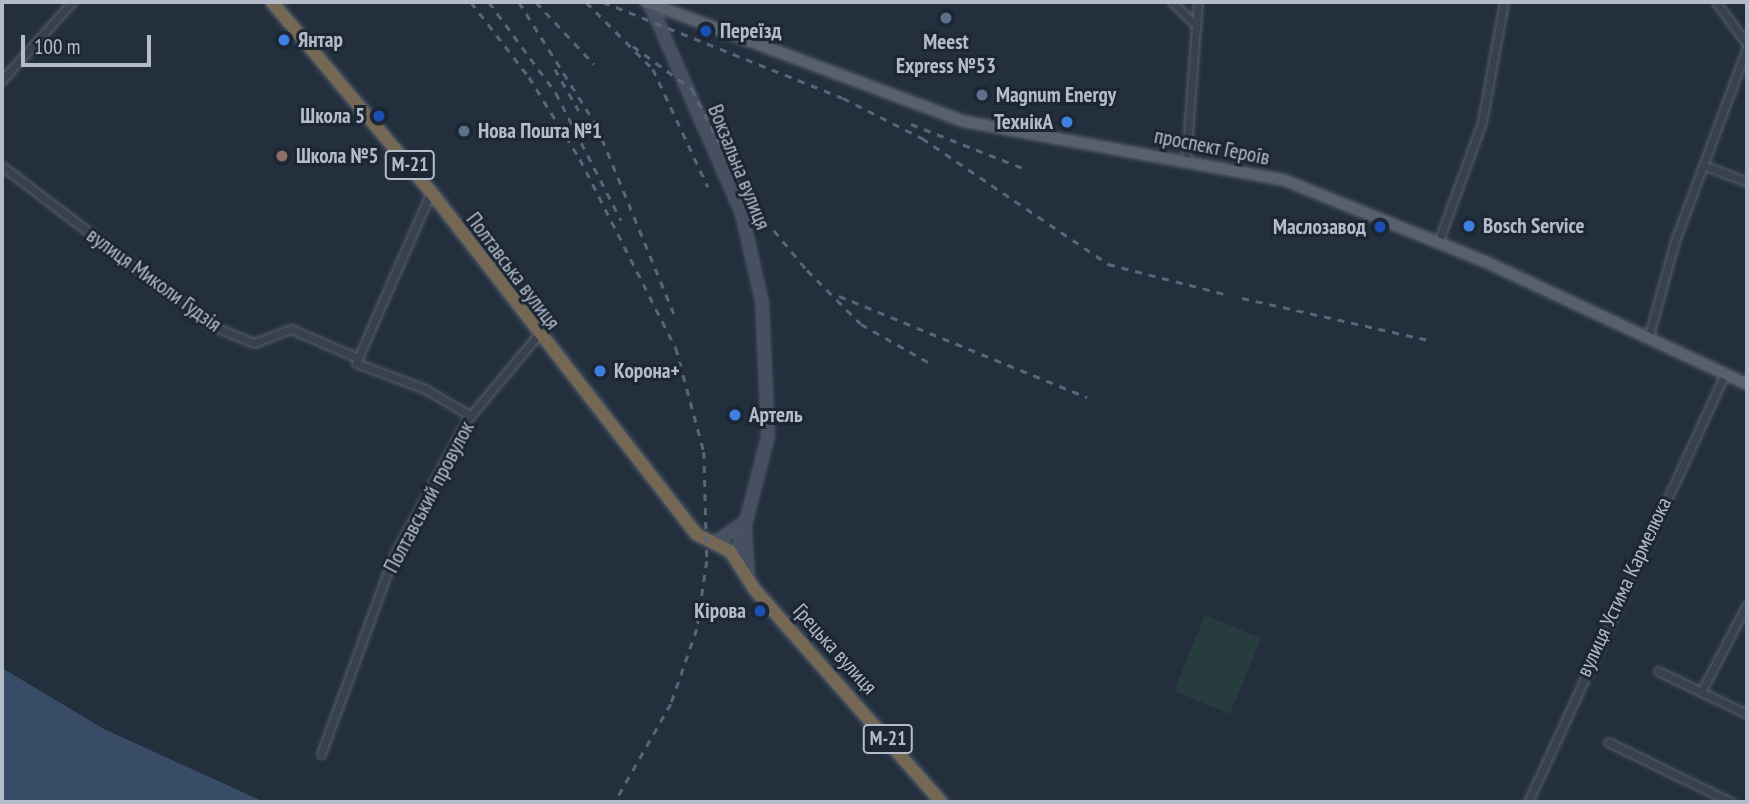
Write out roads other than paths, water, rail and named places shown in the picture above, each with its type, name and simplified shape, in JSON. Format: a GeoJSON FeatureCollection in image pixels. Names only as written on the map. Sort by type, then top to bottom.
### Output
{"type":"FeatureCollection","features":[{"type":"Feature","properties":{"kind":"highway","name":"Полтавська вулиця"},"geometry":{"type":"LineString","coordinates":[[272,2],[431,192],[537,336],[696,534],[716,542],[733,556]]}},
{"type":"Feature","properties":{"kind":"highway","name":"Грецька вулиця"},"geometry":{"type":"LineString","coordinates":[[733,556],[748,579],[941,802]]}},
{"type":"Feature","properties":{"kind":"main road","name":"проспект Героїв"},"geometry":{"type":"LineString","coordinates":[[649,3],[962,121],[1284,180],[1438,243],[1747,384]]}},
{"type":"Feature","properties":{"kind":"main road","name":"Вокзальна вулиця"},"geometry":{"type":"LineString","coordinates":[[649,3],[742,214],[762,302],[768,436],[760,485],[733,556]]}},
{"type":"Feature","properties":{"kind":"main road","name":"Вокзальна вулиця"},"geometry":{"type":"LineString","coordinates":[[745,522],[748,579]]}},
{"type":"Feature","properties":{"kind":"main road"},"geometry":{"type":"LineString","coordinates":[[716,542],[745,522]]}},
{"type":"Feature","properties":{"kind":"street"},"geometry":{"type":"LineString","coordinates":[[2,80],[72,2]]}},
{"type":"Feature","properties":{"kind":"street"},"geometry":{"type":"LineString","coordinates":[[1172,2],[1195,24]]}},
{"type":"Feature","properties":{"kind":"street"},"geometry":{"type":"LineString","coordinates":[[1186,160],[1198,2]]}},
{"type":"Feature","properties":{"kind":"street"},"geometry":{"type":"LineString","coordinates":[[1438,243],[1482,122],[1504,2]]}},
{"type":"Feature","properties":{"kind":"street"},"geometry":{"type":"LineString","coordinates":[[1648,339],[1675,241],[1706,166],[1747,46],[1716,2]]}},
{"type":"Feature","properties":{"kind":"street","name":"вулиця Миколи Гудзія"},"geometry":{"type":"LineString","coordinates":[[2,166],[212,326],[254,343],[291,329],[425,389],[471,416]]}},
{"type":"Feature","properties":{"kind":"street"},"geometry":{"type":"LineString","coordinates":[[1706,166],[1747,182]]}},
{"type":"Feature","properties":{"kind":"street"},"geometry":{"type":"LineString","coordinates":[[357,360],[431,192]]}},
{"type":"Feature","properties":{"kind":"street","name":"Полтавський провулок"},"geometry":{"type":"LineString","coordinates":[[321,754],[393,557],[471,416],[537,336]]}},
{"type":"Feature","properties":{"kind":"street","name":"вулиця Устима Кармелюка"},"geometry":{"type":"LineString","coordinates":[[1528,802],[1725,373]]}},
{"type":"Feature","properties":{"kind":"street"},"geometry":{"type":"LineString","coordinates":[[1701,692],[1747,604]]}},
{"type":"Feature","properties":{"kind":"street"},"geometry":{"type":"LineString","coordinates":[[1658,671],[1747,714]]}},
{"type":"Feature","properties":{"kind":"street"},"geometry":{"type":"LineString","coordinates":[[1608,742],[1731,802]]}},
{"type":"Feature","properties":{"kind":"water"},"geometry":{"type":"Polygon","coordinates":[[[2,668],[104,729],[264,802],[2,802],[2,668]]]}},
{"type":"Feature","properties":{"kind":"railway"},"geometry":{"type":"LineString","coordinates":[[471,2],[529,77],[580,159],[676,348],[704,452],[707,561],[697,629],[671,704],[615,802]]}},
{"type":"Feature","properties":{"kind":"railway"},"geometry":{"type":"LineString","coordinates":[[489,2],[556,93],[621,220]]}},
{"type":"Feature","properties":{"kind":"railway"},"geometry":{"type":"LineString","coordinates":[[519,2],[597,126],[674,314]]}},
{"type":"Feature","properties":{"kind":"railway"},"geometry":{"type":"LineString","coordinates":[[536,2],[594,64]]}},
{"type":"Feature","properties":{"kind":"railway"},"geometry":{"type":"LineString","coordinates":[[586,2],[653,69],[708,187]]}},
{"type":"Feature","properties":{"kind":"railway"},"geometry":{"type":"LineString","coordinates":[[603,2],[843,98],[922,138],[1108,264],[1225,294]]}},
{"type":"Feature","properties":{"kind":"railway"},"geometry":{"type":"LineString","coordinates":[[633,46],[692,89],[747,198],[807,270],[861,324],[928,362]]}},
{"type":"Feature","properties":{"kind":"railway"},"geometry":{"type":"LineString","coordinates":[[555,69],[579,111]]}},
{"type":"Feature","properties":{"kind":"railway"},"geometry":{"type":"LineString","coordinates":[[911,124],[1028,170]]}},
{"type":"Feature","properties":{"kind":"railway"},"geometry":{"type":"LineString","coordinates":[[839,296],[1087,397]]}},
{"type":"Feature","properties":{"kind":"railway"},"geometry":{"type":"LineString","coordinates":[[1242,298],[1428,340]]}},
{"type":"Feature","properties":{"kind":"place","name":"Meest Express №53"},"geometry":{"type":"Point","coordinates":[946,18]}},
{"type":"Feature","properties":{"kind":"place","name":"Переїзд"},"geometry":{"type":"Point","coordinates":[706,31]}},
{"type":"Feature","properties":{"kind":"place","name":"Янтар"},"geometry":{"type":"Point","coordinates":[284,40]}},
{"type":"Feature","properties":{"kind":"place","name":"Magnum Energy"},"geometry":{"type":"Point","coordinates":[982,95]}},
{"type":"Feature","properties":{"kind":"place","name":"Школа 5"},"geometry":{"type":"Point","coordinates":[379,116]}},
{"type":"Feature","properties":{"kind":"place","name":"ТехнікА"},"geometry":{"type":"Point","coordinates":[1067,122]}},
{"type":"Feature","properties":{"kind":"place","name":"Нова Пошта №1"},"geometry":{"type":"Point","coordinates":[464,131]}},
{"type":"Feature","properties":{"kind":"place","name":"Школа №5"},"geometry":{"type":"Point","coordinates":[282,156]}},
{"type":"Feature","properties":{"kind":"place","name":"Bosch Service"},"geometry":{"type":"Point","coordinates":[1469,226]}},
{"type":"Feature","properties":{"kind":"place","name":"Маслозавод"},"geometry":{"type":"Point","coordinates":[1380,227]}},
{"type":"Feature","properties":{"kind":"place","name":"Корона+"},"geometry":{"type":"Point","coordinates":[600,371]}},
{"type":"Feature","properties":{"kind":"place","name":"Артель"},"geometry":{"type":"Point","coordinates":[735,415]}},
{"type":"Feature","properties":{"kind":"place","name":"Кірова"},"geometry":{"type":"Point","coordinates":[760,611]}}]}
